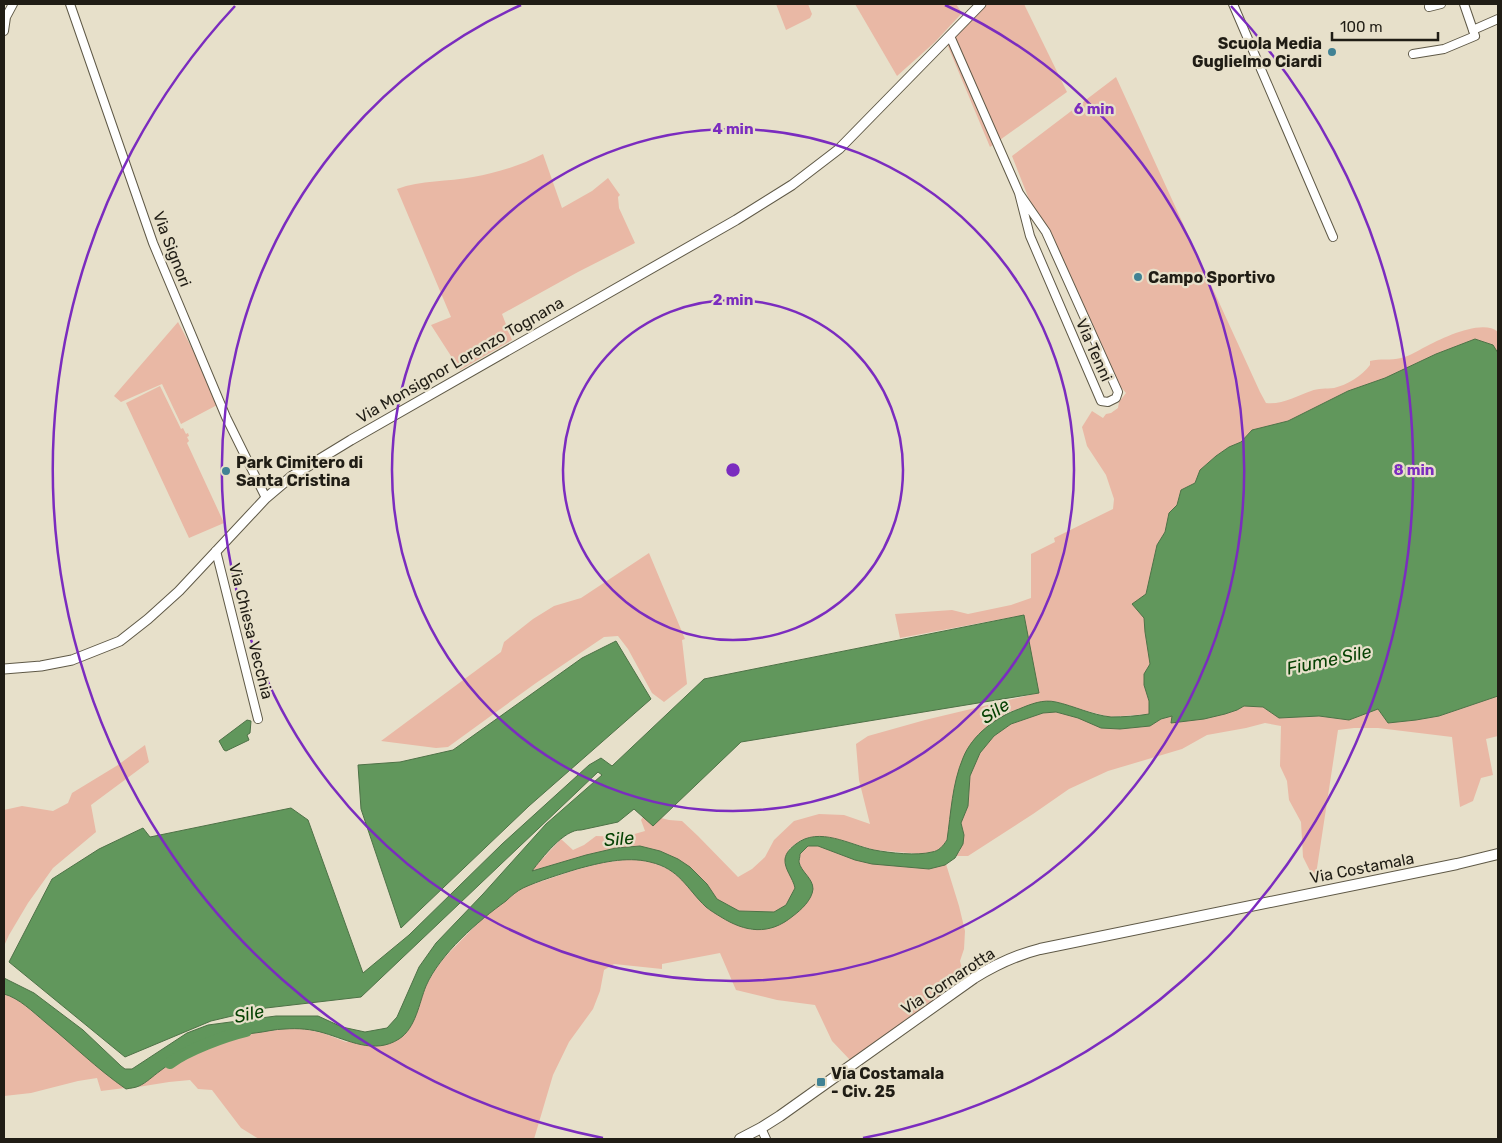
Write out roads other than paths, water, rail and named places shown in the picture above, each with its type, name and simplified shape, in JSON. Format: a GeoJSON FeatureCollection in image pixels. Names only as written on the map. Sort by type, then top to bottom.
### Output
{"type":"FeatureCollection","features":[{"type":"Feature","properties":{"kind":"main road","name":"Via Costamala"},"geometry":{"type":"LineString","coordinates":[[1231,910],[1498,854]]}},
{"type":"Feature","properties":{"kind":"main road","name":"Via Cornarotta"},"geometry":{"type":"LineString","coordinates":[[740,1139],[761,1128],[974,978],[1003,962],[1040,949],[1231,910]]}},
{"type":"Feature","properties":{"kind":"street"},"geometry":{"type":"LineString","coordinates":[[4,31],[6,17],[13,4]]}},
{"type":"Feature","properties":{"kind":"street","name":"Via Signori"},"geometry":{"type":"LineString","coordinates":[[70,4],[153,242],[226,417],[266,498]]}},
{"type":"Feature","properties":{"kind":"street","name":"Via Monsignor Lorenzo Tognana"},"geometry":{"type":"LineString","coordinates":[[4,669],[41,666],[72,660],[120,640],[148,620],[179,591],[266,498],[292,476],[351,440],[736,220],[792,185],[839,148],[981,4]]}},
{"type":"Feature","properties":{"kind":"street"},"geometry":{"type":"LineString","coordinates":[[1233,4],[1333,237]]}},
{"type":"Feature","properties":{"kind":"street"},"geometry":{"type":"LineString","coordinates":[[1428,8],[1441,4]]}},
{"type":"Feature","properties":{"kind":"street"},"geometry":{"type":"LineString","coordinates":[[1414,54],[1444,48],[1475,36],[1464,4]]}},
{"type":"Feature","properties":{"kind":"street"},"geometry":{"type":"LineString","coordinates":[[1473,30],[1498,19]]}},
{"type":"Feature","properties":{"kind":"street","name":"Via Tenni"},"geometry":{"type":"LineString","coordinates":[[950,36],[1019,193],[1030,236],[1101,401],[1108,402],[1116,398],[1118,392],[1046,232],[1019,193]]}},
{"type":"Feature","properties":{"kind":"street"},"geometry":{"type":"LineString","coordinates":[[1027,225],[1039,221]]}},
{"type":"Feature","properties":{"kind":"street","name":"Via Chiesa Vecchia"},"geometry":{"type":"LineString","coordinates":[[216,550],[258,718]]}},
{"type":"Feature","properties":{"kind":"street"},"geometry":{"type":"LineString","coordinates":[[761,1128],[766,1139]]}},
{"type":"Feature","properties":{"kind":"water","name":"Fiume Sile"},"geometry":{"type":"Polygon","coordinates":[[[1475,339],[1493,345],[1498,353],[1498,696],[1439,716],[1388,723],[1378,709],[1349,720],[1319,716],[1279,718],[1263,707],[1244,706],[1225,714],[1204,719],[1171,723],[1172,716],[1161,719],[1150,726],[1120,729],[1101,728],[1078,718],[1056,712],[1043,713],[1011,724],[994,736],[980,753],[970,776],[968,806],[961,823],[964,835],[963,844],[955,858],[945,865],[929,869],[872,864],[855,860],[818,846],[808,846],[800,854],[799,862],[809,878],[813,889],[808,901],[799,911],[784,922],[775,927],[757,930],[739,926],[715,914],[699,900],[676,874],[669,869],[650,862],[641,860],[613,861],[564,873],[521,889],[472,928],[450,950],[432,974],[413,1022],[405,1034],[390,1044],[380,1046],[361,1045],[319,1032],[300,1029],[278,1029],[224,1037],[196,1047],[142,1085],[126,1089],[26,1006],[4,994],[4,978],[34,993],[83,1030],[125,1069],[132,1069],[187,1033],[208,1025],[276,1016],[318,1016],[342,1027],[365,1032],[387,1028],[397,1017],[419,967],[436,943],[546,824],[602,775],[598,772],[361,997],[266,1008],[211,1021],[125,1057],[9,962],[52,879],[99,849],[143,828],[150,837],[291,808],[308,820],[363,973],[409,935],[502,844],[589,765],[601,758],[612,766],[704,679],[1024,615],[1039,693],[741,742],[653,826],[634,809],[618,822],[574,831],[554,845],[532,871],[616,848],[640,846],[660,851],[678,859],[690,867],[707,884],[717,899],[739,911],[774,912],[786,905],[795,888],[786,866],[786,854],[805,839],[815,837],[835,838],[874,850],[895,853],[919,854],[937,851],[947,840],[954,788],[963,758],[972,742],[994,722],[1010,712],[1046,701],[1111,717],[1149,714],[1149,701],[1144,685],[1144,674],[1150,664],[1144,618],[1132,604],[1146,594],[1157,545],[1165,532],[1169,513],[1177,505],[1181,490],[1195,483],[1200,470],[1229,447],[1241,442],[1252,430],[1288,421],[1348,391],[1385,378],[1436,354],[1475,339]]]}},
{"type":"Feature","properties":{"kind":"water"},"geometry":{"type":"Polygon","coordinates":[[[616,641],[651,699],[529,806],[401,928],[361,809],[358,765],[400,762],[453,750],[582,658],[616,641]]]}},
{"type":"Feature","properties":{"kind":"water"},"geometry":{"type":"Polygon","coordinates":[[[247,720],[251,721],[250,733],[247,735],[249,740],[226,751],[224,750],[219,741],[247,720]]]}},
{"type":"Feature","properties":{"kind":"waterway","name":"Sile"},"geometry":{"type":"LineString","coordinates":[[170,1063],[206,1044],[246,1031]]}},
{"type":"Feature","properties":{"kind":"place","name":"Scuola Media Guglielmo Ciardi"},"geometry":{"type":"Point","coordinates":[1332,52]}},
{"type":"Feature","properties":{"kind":"place","name":"Campo Sportivo"},"geometry":{"type":"Point","coordinates":[1138,277]}},
{"type":"Feature","properties":{"kind":"place","name":"Park Cimitero di Santa Cristina"},"geometry":{"type":"Point","coordinates":[226,471]}},
{"type":"Feature","properties":{"kind":"place","name":"Via Costamala - Civ. 25"},"geometry":{"type":"Point","coordinates":[821,1082]}}]}
